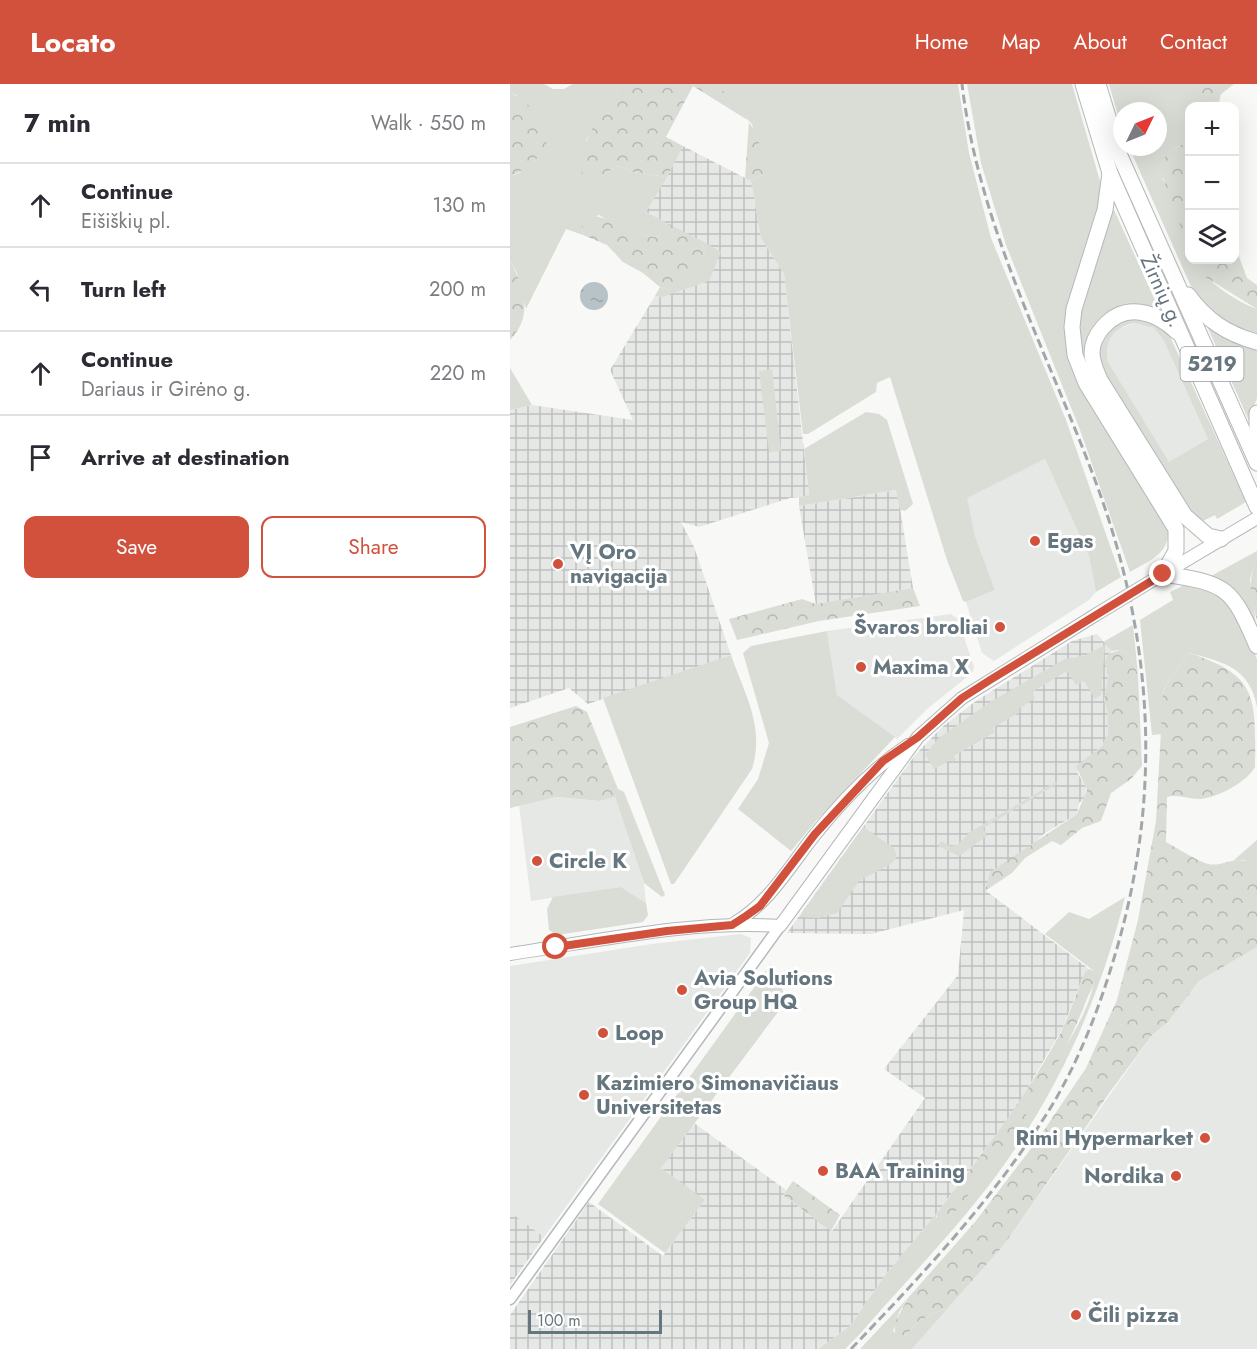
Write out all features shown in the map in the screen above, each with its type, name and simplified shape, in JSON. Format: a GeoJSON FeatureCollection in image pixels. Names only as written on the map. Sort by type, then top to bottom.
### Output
{"type":"FeatureCollection","features":[{"type":"Feature","properties":{"kind":"highway","name":"5219"},"geometry":{"type":"LineString","coordinates":[[1083,84],[1110,173]]}},
{"type":"Feature","properties":{"kind":"highway","name":"5219"},"geometry":{"type":"LineString","coordinates":[[1098,84],[1120,156],[1167,265]]}},
{"type":"Feature","properties":{"kind":"highway","name":"Žirnių g."},"geometry":{"type":"LineString","coordinates":[[1110,173],[1257,507]]}},
{"type":"Feature","properties":{"kind":"highway"},"geometry":{"type":"LineString","coordinates":[[1110,173],[1105,210],[1074,309],[1073,343],[1079,370],[1176,529],[1176,550],[1163,574],[1202,580],[1225,590],[1240,608],[1257,646]]}},
{"type":"Feature","properties":{"kind":"highway","name":"Žirnių g."},"geometry":{"type":"LineString","coordinates":[[1167,265],[1257,463]]}},
{"type":"Feature","properties":{"kind":"highway"},"geometry":{"type":"LineString","coordinates":[[1167,265],[1197,308],[1209,319],[1226,332],[1257,342]]}},
{"type":"Feature","properties":{"kind":"highway"},"geometry":{"type":"LineString","coordinates":[[1184,339],[1158,317],[1148,313],[1127,312],[1116,316],[1099,332],[1092,352],[1093,364],[1100,380],[1185,516],[1208,536],[1221,539]]}},
{"type":"Feature","properties":{"kind":"highway"},"geometry":{"type":"LineString","coordinates":[[1257,413],[1257,450]]}},
{"type":"Feature","properties":{"kind":"main road"},"geometry":{"type":"LineString","coordinates":[[732,925],[760,906],[815,834],[883,761],[918,737],[962,698],[1096,614],[1257,518]]}},
{"type":"Feature","properties":{"kind":"main road"},"geometry":{"type":"LineString","coordinates":[[510,1299],[918,737]]}},
{"type":"Feature","properties":{"kind":"main road"},"geometry":{"type":"LineString","coordinates":[[510,954],[667,931],[732,925],[780,926]]}},
{"type":"Feature","properties":{"kind":"shaded area"},"geometry":{"type":"Polygon","coordinates":[[[683,146],[751,181],[761,238],[784,274],[809,496],[790,498],[699,527],[681,522],[694,547],[731,655],[588,704],[569,688],[510,708],[510,410],[532,405],[633,420],[610,370],[655,296],[662,297],[720,252],[646,212],[683,146]]]}},
{"type":"Feature","properties":{"kind":"shaded area"},"geometry":{"type":"Polygon","coordinates":[[[1134,323],[1154,328],[1164,341],[1208,439],[1169,463],[1108,362],[1106,348],[1109,338],[1117,330],[1134,323]]]}},
{"type":"Feature","properties":{"kind":"shaded area"},"geometry":{"type":"Polygon","coordinates":[[[1045,459],[1089,556],[1096,592],[1089,600],[994,661],[982,653],[966,602],[995,590],[975,536],[966,498],[1045,459]]]}},
{"type":"Feature","properties":{"kind":"shaded area"},"geometry":{"type":"Polygon","coordinates":[[[897,490],[913,588],[816,605],[799,506],[897,490]]]}},
{"type":"Feature","properties":{"kind":"shaded area"},"geometry":{"type":"Polygon","coordinates":[[[951,614],[958,619],[974,667],[972,673],[927,709],[897,739],[837,695],[827,631],[951,614]]]}},
{"type":"Feature","properties":{"kind":"shaded area"},"geometry":{"type":"Polygon","coordinates":[[[1097,634],[1112,651],[1105,662],[1108,676],[1104,700],[1107,709],[1108,734],[1102,746],[1077,772],[1086,787],[1085,798],[1079,803],[1077,814],[1045,833],[985,890],[1089,969],[1085,972],[1062,1029],[1016,1108],[936,1214],[886,1274],[850,1326],[818,1349],[510,1349],[510,1315],[589,1202],[663,1256],[704,1201],[661,1168],[694,1123],[786,1190],[783,1195],[832,1231],[925,1098],[884,1069],[958,975],[964,910],[871,934],[787,933],[915,755],[942,727],[976,701],[1072,641],[1097,634]]]}},
{"type":"Feature","properties":{"kind":"shaded area"},"geometry":{"type":"Polygon","coordinates":[[[556,797],[600,801],[615,797],[644,883],[646,903],[621,887],[531,901],[519,805],[556,797]]]}},
{"type":"Feature","properties":{"kind":"shaded area"},"geometry":{"type":"Polygon","coordinates":[[[741,934],[751,938],[750,953],[544,1237],[510,1212],[510,966],[652,944],[741,934]]]}},
{"type":"Feature","properties":{"kind":"shaded area"},"geometry":{"type":"Polygon","coordinates":[[[1257,947],[1257,1349],[912,1349],[1004,1245],[1152,1035],[1169,1021],[1199,981],[1257,947]]]}},
{"type":"Feature","properties":{"kind":"shaded area"},"geometry":{"type":"Polygon","coordinates":[[[510,1212],[544,1237],[510,1285],[510,1212]]]}},
{"type":"Feature","properties":{"kind":"green space"},"geometry":{"type":"Polygon","coordinates":[[[510,84],[544,84],[553,89],[564,89],[573,84],[623,84],[586,140],[600,177],[617,166],[632,172],[667,177],[646,212],[669,224],[663,228],[658,237],[643,235],[599,215],[581,222],[583,235],[566,229],[526,309],[517,273],[510,260],[510,177],[521,172],[517,95],[510,93],[510,84]]]}},
{"type":"Feature","properties":{"kind":"green space"},"geometry":{"type":"Polygon","coordinates":[[[623,84],[715,84],[735,103],[748,120],[693,86],[666,137],[683,146],[667,177],[632,172],[617,166],[600,177],[582,174],[584,149],[588,138],[623,84]]]}},
{"type":"Feature","properties":{"kind":"green space"},"geometry":{"type":"Polygon","coordinates":[[[715,84],[958,84],[969,153],[991,238],[1066,420],[1121,577],[1096,592],[1089,556],[1045,459],[967,498],[975,536],[995,590],[966,602],[963,601],[947,560],[890,377],[877,383],[876,392],[808,434],[803,434],[784,274],[761,238],[751,181],[763,174],[752,124],[715,84]]]}},
{"type":"Feature","properties":{"kind":"green space"},"geometry":{"type":"Polygon","coordinates":[[[967,84],[1072,84],[1102,188],[1069,314],[1066,331],[1067,355],[1077,381],[1167,526],[1168,535],[1163,549],[1158,555],[1130,572],[1080,430],[1006,245],[981,163],[967,84]]]}},
{"type":"Feature","properties":{"kind":"green space"},"geometry":{"type":"Polygon","coordinates":[[[1109,84],[1191,84],[1209,102],[1185,102],[1185,143],[1175,148],[1163,179],[1185,235],[1185,264],[1197,264],[1205,275],[1222,289],[1257,309],[1257,333],[1230,324],[1224,326],[1197,300],[1133,156],[1167,156],[1167,102],[1114,102],[1109,84]]]}},
{"type":"Feature","properties":{"kind":"green space"},"geometry":{"type":"Polygon","coordinates":[[[1191,84],[1234,84],[1211,102],[1196,97],[1191,84]]]}},
{"type":"Feature","properties":{"kind":"green space"},"geometry":{"type":"Polygon","coordinates":[[[510,93],[523,100],[542,119],[547,129],[547,139],[539,156],[510,177],[510,93]]]}},
{"type":"Feature","properties":{"kind":"green space"},"geometry":{"type":"Polygon","coordinates":[[[1221,94],[1219,102],[1211,102],[1221,94]]]}},
{"type":"Feature","properties":{"kind":"green space"},"geometry":{"type":"Polygon","coordinates":[[[749,122],[756,135],[763,160],[763,174],[751,181],[745,178],[749,122]]]}},
{"type":"Feature","properties":{"kind":"green space"},"geometry":{"type":"Polygon","coordinates":[[[1185,143],[1185,236],[1170,200],[1163,174],[1166,156],[1185,143]]]}},
{"type":"Feature","properties":{"kind":"green space"},"geometry":{"type":"Polygon","coordinates":[[[1111,203],[1159,309],[1131,305],[1103,315],[1092,330],[1086,373],[1081,352],[1082,309],[1086,287],[1111,203]]]}},
{"type":"Feature","properties":{"kind":"green space"},"geometry":{"type":"Polygon","coordinates":[[[586,215],[604,218],[640,233],[658,237],[663,228],[669,224],[700,240],[705,251],[689,273],[671,291],[660,287],[643,273],[623,262],[607,245],[583,235],[581,222],[586,215]]]}},
{"type":"Feature","properties":{"kind":"green space"},"geometry":{"type":"Polygon","coordinates":[[[700,240],[721,252],[709,281],[662,297],[655,296],[660,287],[671,291],[705,251],[700,240]]]}},
{"type":"Feature","properties":{"kind":"green space"},"geometry":{"type":"Polygon","coordinates":[[[1239,257],[1247,278],[1257,285],[1257,309],[1202,275],[1197,264],[1239,264],[1239,257]]]}},
{"type":"Feature","properties":{"kind":"green space"},"geometry":{"type":"Polygon","coordinates":[[[510,260],[522,291],[524,311],[522,321],[510,340],[510,260]]]}},
{"type":"Feature","properties":{"kind":"green space"},"geometry":{"type":"Polygon","coordinates":[[[1127,318],[1149,319],[1168,332],[1246,502],[1217,519],[1215,515],[1197,524],[1100,366],[1104,336],[1127,318]],[[1134,323],[1121,328],[1109,341],[1107,354],[1108,362],[1169,462],[1208,439],[1164,341],[1154,328],[1134,323]]]}},
{"type":"Feature","properties":{"kind":"green space"},"geometry":{"type":"Polygon","coordinates":[[[1207,326],[1257,347],[1257,398],[1249,421],[1207,326]]]}},
{"type":"Feature","properties":{"kind":"green space"},"geometry":{"type":"Polygon","coordinates":[[[510,368],[532,405],[510,410],[510,368]]]}},
{"type":"Feature","properties":{"kind":"green space"},"geometry":{"type":"Polygon","coordinates":[[[772,369],[781,451],[769,452],[759,371],[772,369]]]}},
{"type":"Feature","properties":{"kind":"green space"},"geometry":{"type":"Polygon","coordinates":[[[866,412],[879,414],[887,420],[913,504],[905,511],[900,510],[896,490],[799,506],[799,497],[809,495],[804,449],[866,412]]]}},
{"type":"Feature","properties":{"kind":"green space"},"geometry":{"type":"Polygon","coordinates":[[[1257,551],[1257,565],[1254,566],[1250,579],[1257,633],[1235,591],[1211,576],[1257,551]]]}},
{"type":"Feature","properties":{"kind":"green space"},"geometry":{"type":"Polygon","coordinates":[[[1257,565],[1257,620],[1251,586],[1254,566],[1257,565]]]}},
{"type":"Feature","properties":{"kind":"green space"},"geometry":{"type":"Polygon","coordinates":[[[1186,584],[1211,587],[1237,612],[1257,659],[1257,707],[1254,694],[1242,675],[1224,664],[1189,653],[1167,682],[1163,693],[1163,734],[1152,735],[1140,620],[1173,600],[1170,592],[1186,584]]]}},
{"type":"Feature","properties":{"kind":"green space"},"geometry":{"type":"Polygon","coordinates":[[[913,588],[920,606],[819,621],[737,640],[729,619],[802,599],[816,604],[913,588]]]}},
{"type":"Feature","properties":{"kind":"green space"},"geometry":{"type":"Polygon","coordinates":[[[1133,625],[1138,675],[1131,656],[1120,650],[1112,651],[1103,642],[1133,625]]]}},
{"type":"Feature","properties":{"kind":"green space"},"geometry":{"type":"Polygon","coordinates":[[[827,631],[837,695],[895,737],[791,851],[738,809],[758,779],[769,743],[743,653],[751,646],[827,631]]]}},
{"type":"Feature","properties":{"kind":"green space"},"geometry":{"type":"Polygon","coordinates":[[[1105,645],[1101,695],[1095,699],[1084,681],[1076,685],[1067,671],[1032,692],[1035,698],[1019,709],[1020,712],[993,728],[995,732],[954,756],[956,760],[952,762],[951,760],[934,769],[925,754],[939,738],[990,702],[1065,659],[1083,656],[1105,645]]]}},
{"type":"Feature","properties":{"kind":"green space"},"geometry":{"type":"Polygon","coordinates":[[[1120,650],[1131,656],[1138,675],[1142,766],[1131,779],[1111,793],[1101,821],[1082,828],[1061,845],[1052,841],[1025,858],[1012,873],[985,891],[990,872],[1077,814],[1087,790],[1076,766],[1102,746],[1108,734],[1107,709],[1104,700],[1108,676],[1105,662],[1108,654],[1120,650]]]}},
{"type":"Feature","properties":{"kind":"green space"},"geometry":{"type":"Polygon","coordinates":[[[1189,653],[1228,670],[1248,691],[1255,722],[1255,767],[1239,783],[1214,796],[1199,799],[1167,797],[1166,842],[1212,865],[1239,860],[1251,866],[1257,874],[1257,947],[1199,981],[1169,1021],[1152,1035],[1004,1245],[949,1307],[920,1320],[903,1338],[896,1337],[894,1324],[908,1298],[975,1222],[1036,1142],[1086,1068],[1117,1000],[1138,920],[1156,821],[1163,694],[1167,682],[1189,653]]]}},
{"type":"Feature","properties":{"kind":"green space"},"geometry":{"type":"Polygon","coordinates":[[[731,655],[755,725],[755,754],[752,769],[674,884],[671,884],[603,698],[731,655]]]}},
{"type":"Feature","properties":{"kind":"green space"},"geometry":{"type":"Polygon","coordinates":[[[576,706],[587,712],[618,789],[615,797],[600,801],[556,797],[510,808],[510,727],[576,706]]]}},
{"type":"Feature","properties":{"kind":"green space"},"geometry":{"type":"Polygon","coordinates":[[[1056,782],[1057,784],[983,828],[987,836],[959,856],[938,846],[941,841],[950,846],[957,845],[970,832],[1056,782]]]}},
{"type":"Feature","properties":{"kind":"green space"},"geometry":{"type":"Polygon","coordinates":[[[618,789],[624,792],[665,895],[662,897],[644,883],[615,797],[618,789]]]}},
{"type":"Feature","properties":{"kind":"green space"},"geometry":{"type":"Polygon","coordinates":[[[863,827],[894,848],[897,857],[891,864],[859,881],[837,913],[819,918],[799,917],[863,827]]]}},
{"type":"Feature","properties":{"kind":"green space"},"geometry":{"type":"Polygon","coordinates":[[[1257,840],[1257,874],[1244,860],[1234,860],[1257,840]]]}},
{"type":"Feature","properties":{"kind":"green space"},"geometry":{"type":"Polygon","coordinates":[[[621,887],[646,903],[648,915],[643,922],[557,935],[549,930],[547,909],[553,897],[621,887]]]}},
{"type":"Feature","properties":{"kind":"green space"},"geometry":{"type":"Polygon","coordinates":[[[1125,897],[1115,935],[1090,1008],[1057,1078],[1018,1144],[963,1217],[859,1335],[845,1349],[818,1349],[850,1326],[886,1274],[936,1214],[936,1218],[1004,1134],[1031,1098],[1077,1027],[1090,996],[1094,971],[1045,934],[1069,912],[1089,919],[1125,897]]]}},
{"type":"Feature","properties":{"kind":"green space"},"geometry":{"type":"Polygon","coordinates":[[[771,964],[787,1000],[661,1168],[705,1200],[665,1253],[598,1204],[771,964]]]}},
{"type":"Feature","properties":{"kind":"green space"},"geometry":{"type":"Polygon","coordinates":[[[1089,969],[1094,971],[1093,986],[1043,1089],[1007,1143],[948,1221],[939,1222],[936,1214],[1002,1126],[1033,1080],[1061,1032],[1085,972],[1089,969]]]}},
{"type":"Feature","properties":{"kind":"green space"},"geometry":{"type":"Polygon","coordinates":[[[793,1181],[840,1215],[831,1231],[783,1195],[793,1181]]]}},
{"type":"Feature","properties":{"kind":"green space"},"geometry":{"type":"Polygon","coordinates":[[[908,1298],[899,1312],[893,1331],[903,1338],[920,1320],[949,1307],[912,1349],[860,1349],[908,1298]]]}},
{"type":"Feature","properties":{"kind":"water"},"geometry":{"type":"Polygon","coordinates":[[[594,282],[604,286],[608,296],[604,306],[594,310],[584,306],[580,296],[584,286],[594,282]]]}},
{"type":"Feature","properties":{"kind":"railway"},"geometry":{"type":"LineString","coordinates":[[851,1349],[933,1261],[985,1200],[1032,1136],[1063,1086],[1100,1003],[1111,968],[1127,908],[1139,848],[1145,788],[1146,729],[1141,669],[1132,610],[1118,551],[1080,441],[1000,241],[971,138],[962,84]]}},
{"type":"Feature","properties":{"kind":"place","name":"Egas"},"geometry":{"type":"Point","coordinates":[1035,541]}},
{"type":"Feature","properties":{"kind":"place","name":"VĮ Oro navigacija"},"geometry":{"type":"Point","coordinates":[558,564]}},
{"type":"Feature","properties":{"kind":"place","name":"Švaros broliai"},"geometry":{"type":"Point","coordinates":[1000,627]}},
{"type":"Feature","properties":{"kind":"place","name":"Maxima X"},"geometry":{"type":"Point","coordinates":[861,667]}},
{"type":"Feature","properties":{"kind":"place","name":"Circle K"},"geometry":{"type":"Point","coordinates":[537,861]}},
{"type":"Feature","properties":{"kind":"place","name":"Avia Solutions Group HQ"},"geometry":{"type":"Point","coordinates":[682,990]}},
{"type":"Feature","properties":{"kind":"place","name":"Loop"},"geometry":{"type":"Point","coordinates":[603,1033]}},
{"type":"Feature","properties":{"kind":"place","name":"Kazimiero Simonavičiaus Universitetas"},"geometry":{"type":"Point","coordinates":[584,1095]}},
{"type":"Feature","properties":{"kind":"place","name":"Rimi Hypermarket"},"geometry":{"type":"Point","coordinates":[1205,1138]}},
{"type":"Feature","properties":{"kind":"place","name":"BAA Training"},"geometry":{"type":"Point","coordinates":[823,1171]}},
{"type":"Feature","properties":{"kind":"place","name":"Nordika"},"geometry":{"type":"Point","coordinates":[1176,1176]}},
{"type":"Feature","properties":{"kind":"place","name":"Čili pizza"},"geometry":{"type":"Point","coordinates":[1076,1315]}},
{"type":"Feature","properties":{"kind":"route"},"geometry":{"type":"LineString","coordinates":[[556,947],[667,931],[732,925],[760,906],[815,834],[883,761],[918,737],[962,698],[1163,574]]}}]}
